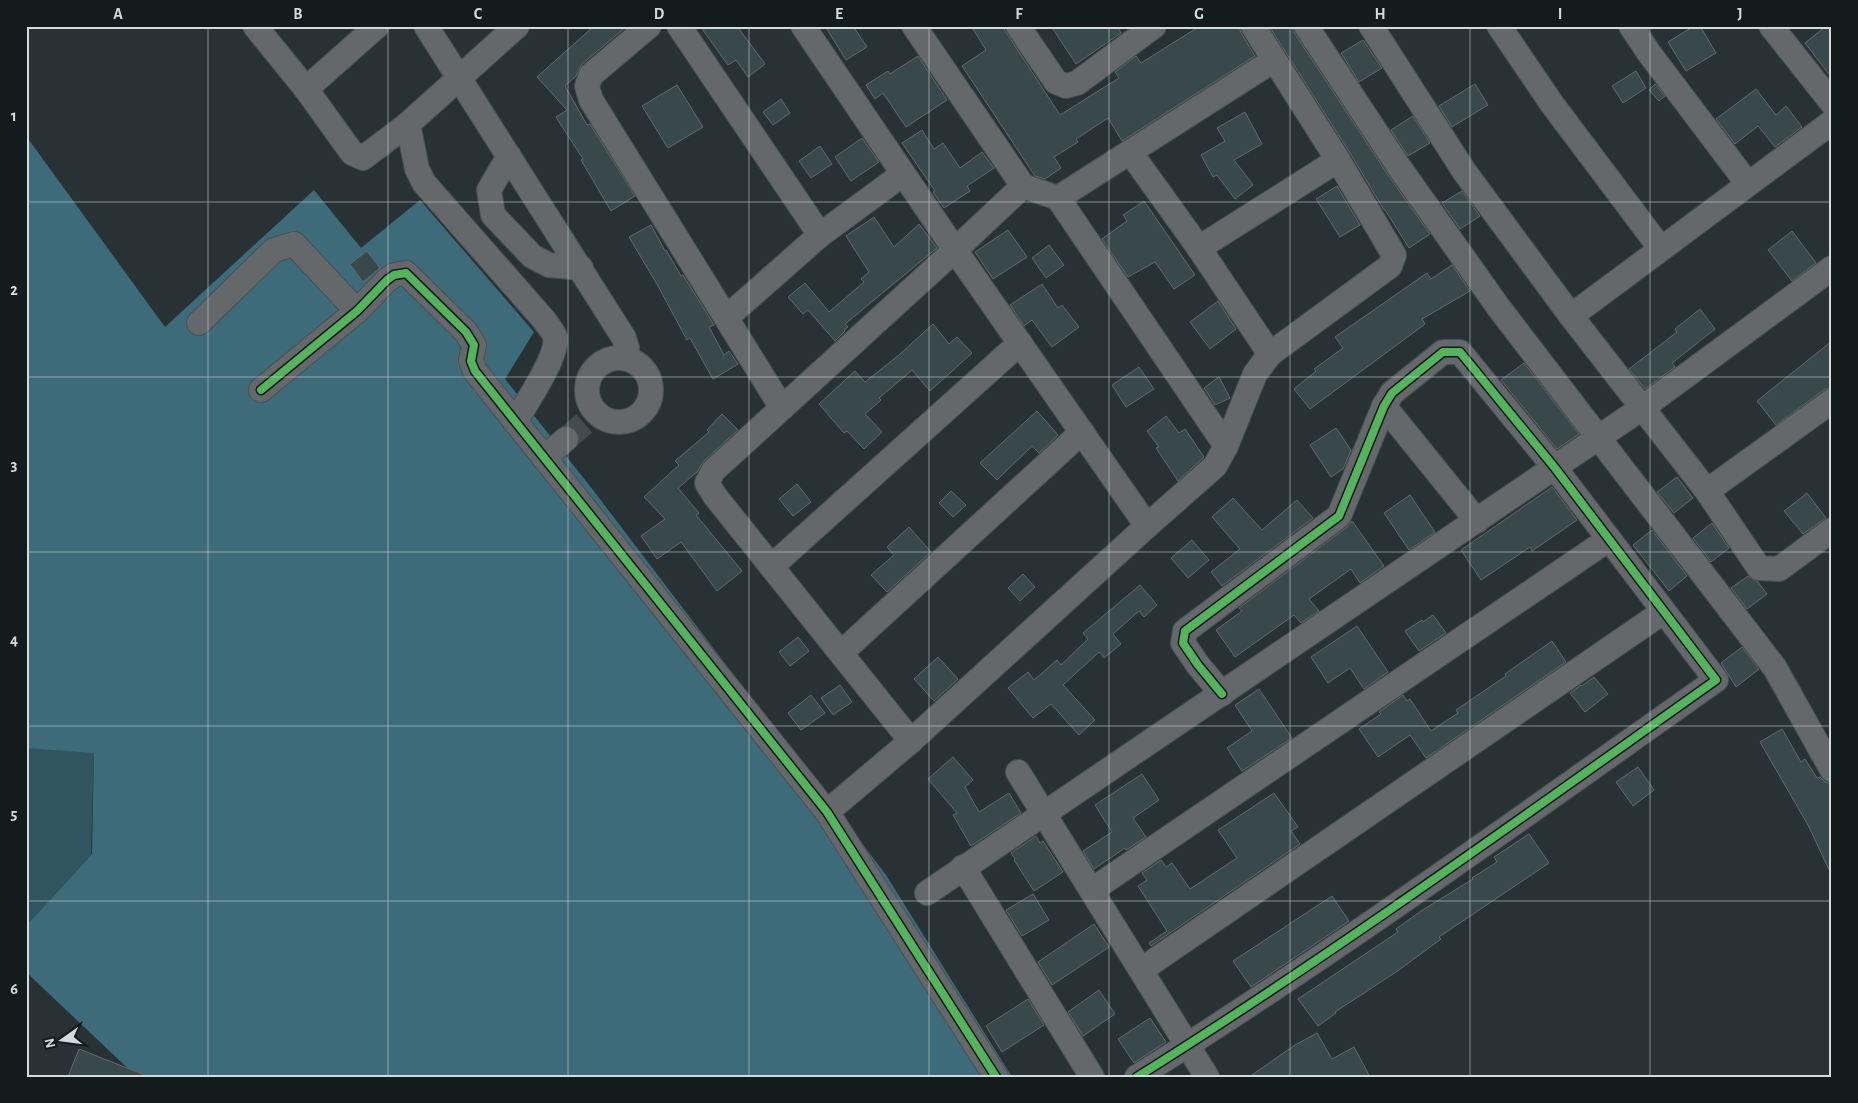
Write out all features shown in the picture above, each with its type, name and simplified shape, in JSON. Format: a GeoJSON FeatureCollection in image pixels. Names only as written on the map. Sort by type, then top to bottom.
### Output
{"type":"FeatureCollection","features":[{"type":"Feature","properties":{"kind":"street"},"geometry":{"type":"LineString","coordinates":[[255,26],[306,89],[352,152],[363,158],[408,124],[517,26]]}},
{"type":"Feature","properties":{"kind":"street"},"geometry":{"type":"LineString","coordinates":[[306,89],[377,26]]}},
{"type":"Feature","properties":{"kind":"street"},"geometry":{"type":"LineString","coordinates":[[426,26],[624,338],[627,358]]}},
{"type":"Feature","properties":{"kind":"street"},"geometry":{"type":"LineString","coordinates":[[650,26],[591,75],[587,86],[591,100],[782,408]]}},
{"type":"Feature","properties":{"kind":"street"},"geometry":{"type":"LineString","coordinates":[[679,26],[820,235]]}},
{"type":"Feature","properties":{"kind":"street"},"geometry":{"type":"LineString","coordinates":[[803,26],[955,250],[1147,526]]}},
{"type":"Feature","properties":{"kind":"street"},"geometry":{"type":"LineString","coordinates":[[914,26],[1023,186],[1058,198],[1226,446]]}},
{"type":"Feature","properties":{"kind":"street"},"geometry":{"type":"LineString","coordinates":[[1018,26],[1056,82],[1066,86],[1077,83],[1147,28]]}},
{"type":"Feature","properties":{"kind":"street"},"geometry":{"type":"LineString","coordinates":[[827,812],[911,741],[1215,466],[1226,446],[1255,374],[1270,354],[1390,266],[1394,255],[1338,160],[1253,26]]}},
{"type":"Feature","properties":{"kind":"street"},"geometry":{"type":"LineString","coordinates":[[1306,26],[1399,167],[1493,300],[1775,668],[1832,770]]}},
{"type":"Feature","properties":{"kind":"street"},"geometry":{"type":"LineString","coordinates":[[1370,26],[1464,171],[1571,316],[1707,491],[1759,568],[1779,569],[1832,530]]}},
{"type":"Feature","properties":{"kind":"street"},"geometry":{"type":"LineString","coordinates":[[1498,26],[1552,104],[1661,249]]}},
{"type":"Feature","properties":{"kind":"street"},"geometry":{"type":"LineString","coordinates":[[1631,26],[1748,184]]}},
{"type":"Feature","properties":{"kind":"street"},"geometry":{"type":"LineString","coordinates":[[1771,26],[1832,102]]}},
{"type":"Feature","properties":{"kind":"street"},"geometry":{"type":"LineString","coordinates":[[1058,198],[1274,60]]}},
{"type":"Feature","properties":{"kind":"street"},"geometry":{"type":"LineString","coordinates":[[1571,316],[1832,122]]}},
{"type":"Feature","properties":{"kind":"street"},"geometry":{"type":"LineString","coordinates":[[408,124],[417,169],[424,182],[544,321],[555,338],[554,350],[548,366],[515,422]]}},
{"type":"Feature","properties":{"kind":"street"},"geometry":{"type":"LineString","coordinates":[[1130,152],[1199,248],[1270,354]]}},
{"type":"Feature","properties":{"kind":"street"},"geometry":{"type":"LineString","coordinates":[[509,156],[489,190],[493,215],[532,256],[549,265],[581,268]]}},
{"type":"Feature","properties":{"kind":"street"},"geometry":{"type":"LineString","coordinates":[[1199,248],[1338,160]]}},
{"type":"Feature","properties":{"kind":"street"},"geometry":{"type":"LineString","coordinates":[[727,317],[820,235],[903,174]]}},
{"type":"Feature","properties":{"kind":"street"},"geometry":{"type":"LineString","coordinates":[[911,741],[714,496],[707,483],[713,471],[1023,186]]}},
{"type":"Feature","properties":{"kind":"street"},"geometry":{"type":"LineString","coordinates":[[199,323],[274,250],[294,244],[357,311]]}},
{"type":"Feature","properties":{"kind":"street"},"geometry":{"type":"LineString","coordinates":[[926,893],[1642,408],[1832,268]]}},
{"type":"Feature","properties":{"kind":"street"},"geometry":{"type":"LineString","coordinates":[[261,390],[357,311],[394,274],[406,273],[466,332],[474,345],[472,361],[475,371],[827,812],[996,1077]]}},
{"type":"Feature","properties":{"kind":"street"},"geometry":{"type":"LineString","coordinates":[[772,566],[1020,343]]}},
{"type":"Feature","properties":{"kind":"street"},"geometry":{"type":"LineString","coordinates":[[1137,1077],[1188,1045],[1395,906],[1716,680],[1555,468],[1460,352],[1443,352],[1392,393],[1384,406],[1339,516],[1185,631],[1184,643],[1198,665],[1222,694]]}},
{"type":"Feature","properties":{"kind":"street"},"geometry":{"type":"LineString","coordinates":[[610,358],[627,358],[642,366],[650,381],[651,398],[643,413],[628,422],[611,422],[590,418],[587,382],[595,367],[610,358]]}},
{"type":"Feature","properties":{"kind":"street"},"geometry":{"type":"LineString","coordinates":[[1707,491],[1832,401]]}},
{"type":"Feature","properties":{"kind":"street"},"geometry":{"type":"LineString","coordinates":[[1384,406],[1477,521]]}},
{"type":"Feature","properties":{"kind":"street"},"geometry":{"type":"LineString","coordinates":[[841,653],[1082,432]]}},
{"type":"Feature","properties":{"kind":"street"},"geometry":{"type":"LineString","coordinates":[[544,458],[566,439]]}},
{"type":"Feature","properties":{"kind":"street"},"geometry":{"type":"LineString","coordinates":[[1092,890],[1609,539]]}},
{"type":"Feature","properties":{"kind":"street"},"geometry":{"type":"LineString","coordinates":[[1141,970],[1664,612]]}},
{"type":"Feature","properties":{"kind":"street"},"geometry":{"type":"LineString","coordinates":[[1018,772],[1207,1077]]}},
{"type":"Feature","properties":{"kind":"street"},"geometry":{"type":"LineString","coordinates":[[963,868],[1092,1077]]}},
{"type":"Feature","properties":{"kind":"shaded area"},"geometry":{"type":"Polygon","coordinates":[[[26,136],[165,327],[314,190],[361,248],[420,200],[534,332],[505,379],[593,490],[886,875],[1012,1077],[137,1077],[26,972],[26,926],[92,854],[94,753],[26,748],[26,136]]]}},
{"type":"Feature","properties":{"kind":"shaded area"},"geometry":{"type":"Polygon","coordinates":[[[26,747],[94,752],[91,855],[26,926],[26,747]]]}},
{"type":"Feature","properties":{"kind":"building"},"geometry":{"type":"Polygon","coordinates":[[[594,26],[627,26],[582,64],[576,76],[565,86],[587,125],[590,124],[635,196],[611,211],[581,160],[583,159],[556,117],[567,110],[537,77],[594,26]]]}},
{"type":"Feature","properties":{"kind":"building"},"geometry":{"type":"Polygon","coordinates":[[[700,26],[737,26],[765,64],[748,77],[736,60],[728,65],[700,26]]]}},
{"type":"Feature","properties":{"kind":"building"},"geometry":{"type":"Polygon","coordinates":[[[825,26],[853,26],[867,47],[846,60],[825,26]]]}},
{"type":"Feature","properties":{"kind":"building"},"geometry":{"type":"Polygon","coordinates":[[[971,26],[1002,26],[1060,115],[1119,78],[1115,72],[1136,56],[1141,63],[1200,26],[1239,26],[1241,33],[1255,56],[1122,141],[1108,118],[1076,139],[1078,142],[1054,157],[1061,168],[1045,179],[1035,176],[962,66],[986,50],[971,26]]]}},
{"type":"Feature","properties":{"kind":"building"},"geometry":{"type":"Polygon","coordinates":[[[1051,26],[1117,26],[1121,33],[1076,64],[1051,26]]]}},
{"type":"Feature","properties":{"kind":"building"},"geometry":{"type":"Polygon","coordinates":[[[1269,26],[1292,26],[1295,34],[1388,175],[1430,234],[1409,248],[1269,26]]]}},
{"type":"Feature","properties":{"kind":"building"},"geometry":{"type":"Polygon","coordinates":[[[1694,26],[1700,26],[1716,53],[1686,71],[1668,42],[1694,26]]]}},
{"type":"Feature","properties":{"kind":"building"},"geometry":{"type":"Polygon","coordinates":[[[1826,26],[1832,26],[1832,78],[1805,43],[1826,26]]]}},
{"type":"Feature","properties":{"kind":"building"},"geometry":{"type":"Polygon","coordinates":[[[1363,40],[1382,68],[1359,82],[1341,53],[1363,40]]]}},
{"type":"Feature","properties":{"kind":"building"},"geometry":{"type":"Polygon","coordinates":[[[918,56],[947,100],[906,127],[883,93],[875,99],[866,85],[888,71],[890,74],[918,56]]]}},
{"type":"Feature","properties":{"kind":"building"},"geometry":{"type":"Polygon","coordinates":[[[1636,71],[1646,88],[1623,103],[1612,86],[1636,71]]]}},
{"type":"Feature","properties":{"kind":"building"},"geometry":{"type":"Polygon","coordinates":[[[1475,84],[1488,105],[1452,127],[1439,106],[1475,84]]]}},
{"type":"Feature","properties":{"kind":"building"},"geometry":{"type":"Polygon","coordinates":[[[1655,84],[1665,96],[1659,101],[1649,90],[1655,84]]]}},
{"type":"Feature","properties":{"kind":"building"},"geometry":{"type":"Polygon","coordinates":[[[677,85],[703,127],[668,148],[642,106],[677,85]]]}},
{"type":"Feature","properties":{"kind":"building"},"geometry":{"type":"Polygon","coordinates":[[[1756,89],[1776,115],[1786,106],[1802,127],[1775,147],[1758,126],[1735,144],[1716,119],[1756,89]]]}},
{"type":"Feature","properties":{"kind":"building"},"geometry":{"type":"Polygon","coordinates":[[[781,99],[790,113],[773,125],[763,112],[781,99]]]}},
{"type":"Feature","properties":{"kind":"building"},"geometry":{"type":"Polygon","coordinates":[[[1245,112],[1262,144],[1234,160],[1253,185],[1235,199],[1217,175],[1213,177],[1201,155],[1225,141],[1217,128],[1245,112]]]}},
{"type":"Feature","properties":{"kind":"building"},"geometry":{"type":"Polygon","coordinates":[[[1413,116],[1430,143],[1408,156],[1391,130],[1413,116]]]}},
{"type":"Feature","properties":{"kind":"building"},"geometry":{"type":"Polygon","coordinates":[[[922,130],[934,149],[943,143],[960,168],[982,152],[994,168],[967,186],[970,191],[944,208],[933,192],[935,191],[902,143],[922,130]]]}},
{"type":"Feature","properties":{"kind":"building"},"geometry":{"type":"Polygon","coordinates":[[[862,138],[879,162],[851,181],[835,157],[862,138]]]}},
{"type":"Feature","properties":{"kind":"building"},"geometry":{"type":"Polygon","coordinates":[[[820,146],[832,164],[811,178],[799,161],[820,146]]]}},
{"type":"Feature","properties":{"kind":"building"},"geometry":{"type":"Polygon","coordinates":[[[1337,186],[1360,225],[1340,237],[1316,199],[1337,186]]]}},
{"type":"Feature","properties":{"kind":"building"},"geometry":{"type":"Polygon","coordinates":[[[1462,191],[1480,216],[1460,229],[1442,203],[1462,191]]]}},
{"type":"Feature","properties":{"kind":"building"},"geometry":{"type":"Polygon","coordinates":[[[1144,201],[1195,275],[1174,289],[1155,262],[1128,277],[1102,239],[1127,221],[1123,215],[1144,201]]]}},
{"type":"Feature","properties":{"kind":"building"},"geometry":{"type":"Polygon","coordinates":[[[874,217],[894,247],[919,224],[937,248],[845,324],[848,327],[835,341],[808,310],[803,314],[788,297],[805,283],[829,312],[864,282],[861,279],[869,272],[846,236],[874,217]]]}},
{"type":"Feature","properties":{"kind":"building"},"geometry":{"type":"Polygon","coordinates":[[[651,225],[665,251],[681,276],[683,275],[714,325],[709,327],[724,355],[729,351],[738,364],[713,379],[690,338],[687,340],[629,237],[651,225]]]}},
{"type":"Feature","properties":{"kind":"building"},"geometry":{"type":"Polygon","coordinates":[[[1008,230],[1027,257],[993,279],[975,252],[1008,230]]]}},
{"type":"Feature","properties":{"kind":"building"},"geometry":{"type":"Polygon","coordinates":[[[1792,231],[1816,263],[1792,281],[1768,250],[1792,231]]]}},
{"type":"Feature","properties":{"kind":"building"},"geometry":{"type":"Polygon","coordinates":[[[1049,245],[1064,265],[1046,278],[1032,258],[1049,245]]]}},
{"type":"Feature","properties":{"kind":"building"},"geometry":{"type":"Polygon","coordinates":[[[367,251],[380,268],[363,282],[350,264],[367,251]]]}},
{"type":"Feature","properties":{"kind":"building"},"geometry":{"type":"Polygon","coordinates":[[[1452,265],[1470,291],[1422,319],[1425,324],[1310,409],[1294,389],[1316,371],[1314,369],[1343,348],[1335,337],[1427,273],[1431,279],[1452,265]]]}},
{"type":"Feature","properties":{"kind":"building"},"geometry":{"type":"Polygon","coordinates":[[[1042,284],[1058,308],[1062,305],[1079,327],[1052,347],[1032,320],[1024,326],[1010,305],[1042,284]]]}},
{"type":"Feature","properties":{"kind":"building"},"geometry":{"type":"Polygon","coordinates":[[[1218,301],[1236,329],[1210,349],[1190,322],[1218,301]]]}},
{"type":"Feature","properties":{"kind":"building"},"geometry":{"type":"Polygon","coordinates":[[[1700,309],[1715,329],[1672,363],[1675,367],[1645,389],[1629,369],[1677,332],[1675,329],[1700,309]]]}},
{"type":"Feature","properties":{"kind":"building"},"geometry":{"type":"Polygon","coordinates":[[[933,324],[949,344],[957,337],[972,353],[930,391],[912,370],[879,398],[881,400],[865,414],[882,432],[864,449],[847,431],[844,433],[819,404],[855,371],[865,382],[899,355],[933,324]]]}},
{"type":"Feature","properties":{"kind":"building"},"geometry":{"type":"Polygon","coordinates":[[[1832,341],[1832,387],[1824,390],[1776,425],[1757,401],[1832,341]]]}},
{"type":"Feature","properties":{"kind":"building"},"geometry":{"type":"Polygon","coordinates":[[[1524,363],[1579,434],[1557,449],[1501,380],[1524,363]]]}},
{"type":"Feature","properties":{"kind":"building"},"geometry":{"type":"Polygon","coordinates":[[[1139,367],[1154,389],[1126,407],[1112,385],[1139,367]]]}},
{"type":"Feature","properties":{"kind":"building"},"geometry":{"type":"Polygon","coordinates":[[[1219,377],[1230,398],[1215,405],[1204,388],[1219,377]]]}},
{"type":"Feature","properties":{"kind":"building"},"geometry":{"type":"Polygon","coordinates":[[[1037,411],[1058,435],[1039,453],[1032,446],[997,480],[980,463],[1037,411]]]}},
{"type":"Feature","properties":{"kind":"building"},"geometry":{"type":"Polygon","coordinates":[[[722,414],[738,430],[704,461],[697,472],[678,488],[699,513],[696,515],[742,571],[717,591],[681,542],[657,559],[641,536],[665,519],[644,497],[679,465],[675,461],[709,432],[707,430],[722,414]]]}},
{"type":"Feature","properties":{"kind":"building"},"geometry":{"type":"Polygon","coordinates":[[[1166,416],[1179,433],[1185,429],[1204,457],[1178,481],[1156,448],[1159,447],[1147,431],[1166,416]]]}},
{"type":"Feature","properties":{"kind":"building"},"geometry":{"type":"Polygon","coordinates":[[[1336,428],[1351,450],[1343,469],[1331,477],[1310,445],[1336,428]]]}},
{"type":"Feature","properties":{"kind":"building"},"geometry":{"type":"Polygon","coordinates":[[[1677,477],[1693,498],[1674,513],[1657,492],[1677,477]]]}},
{"type":"Feature","properties":{"kind":"building"},"geometry":{"type":"Polygon","coordinates":[[[797,484],[811,502],[793,516],[779,499],[797,484]]]}},
{"type":"Feature","properties":{"kind":"building"},"geometry":{"type":"Polygon","coordinates":[[[1552,487],[1577,520],[1532,551],[1530,547],[1481,580],[1461,550],[1552,487]]]}},
{"type":"Feature","properties":{"kind":"building"},"geometry":{"type":"Polygon","coordinates":[[[951,491],[966,505],[953,517],[939,503],[951,491]]]}},
{"type":"Feature","properties":{"kind":"building"},"geometry":{"type":"Polygon","coordinates":[[[1807,493],[1826,518],[1803,534],[1784,511],[1807,493]]]}},
{"type":"Feature","properties":{"kind":"building"},"geometry":{"type":"Polygon","coordinates":[[[1410,495],[1435,532],[1409,550],[1384,513],[1410,495]]]}},
{"type":"Feature","properties":{"kind":"building"},"geometry":{"type":"Polygon","coordinates":[[[1233,498],[1262,530],[1297,500],[1313,518],[1222,586],[1211,572],[1240,549],[1212,517],[1233,498]]]}},
{"type":"Feature","properties":{"kind":"building"},"geometry":{"type":"Polygon","coordinates":[[[1352,521],[1384,566],[1360,583],[1351,569],[1309,599],[1319,611],[1301,623],[1294,615],[1235,657],[1216,630],[1242,611],[1239,608],[1347,527],[1352,521]]]}},
{"type":"Feature","properties":{"kind":"building"},"geometry":{"type":"Polygon","coordinates":[[[1712,523],[1729,548],[1711,562],[1693,538],[1712,523]]]}},
{"type":"Feature","properties":{"kind":"building"},"geometry":{"type":"Polygon","coordinates":[[[909,527],[931,552],[887,592],[871,575],[894,555],[887,547],[909,527]]]}},
{"type":"Feature","properties":{"kind":"building"},"geometry":{"type":"Polygon","coordinates":[[[1652,530],[1687,576],[1669,591],[1633,545],[1652,530]]]}},
{"type":"Feature","properties":{"kind":"building"},"geometry":{"type":"Polygon","coordinates":[[[1192,540],[1209,560],[1188,578],[1171,558],[1192,540]]]}},
{"type":"Feature","properties":{"kind":"building"},"geometry":{"type":"Polygon","coordinates":[[[1023,574],[1035,587],[1020,601],[1008,588],[1023,574]]]}},
{"type":"Feature","properties":{"kind":"building"},"geometry":{"type":"Polygon","coordinates":[[[1748,576],[1758,582],[1767,594],[1747,609],[1731,588],[1748,576]]]}},
{"type":"Feature","properties":{"kind":"building"},"geometry":{"type":"Polygon","coordinates":[[[1140,585],[1157,605],[1144,617],[1139,611],[1113,634],[1121,644],[1104,658],[1099,652],[1063,685],[1095,720],[1079,735],[1051,704],[1033,718],[1008,688],[1028,672],[1034,680],[1057,660],[1061,665],[1088,639],[1083,633],[1140,585]]]}},
{"type":"Feature","properties":{"kind":"building"},"geometry":{"type":"Polygon","coordinates":[[[1433,615],[1446,633],[1419,651],[1405,631],[1433,615]]]}},
{"type":"Feature","properties":{"kind":"building"},"geometry":{"type":"Polygon","coordinates":[[[1357,626],[1388,672],[1364,689],[1350,668],[1328,683],[1311,657],[1357,626]]]}},
{"type":"Feature","properties":{"kind":"building"},"geometry":{"type":"Polygon","coordinates":[[[798,637],[809,651],[790,666],[779,652],[798,637]]]}},
{"type":"Feature","properties":{"kind":"building"},"geometry":{"type":"Polygon","coordinates":[[[1552,641],[1566,662],[1426,758],[1410,735],[1378,757],[1359,729],[1381,714],[1379,712],[1403,695],[1407,701],[1410,699],[1431,731],[1458,713],[1456,710],[1506,676],[1505,674],[1552,641]]]}},
{"type":"Feature","properties":{"kind":"building"},"geometry":{"type":"Polygon","coordinates":[[[1742,647],[1759,669],[1736,687],[1721,663],[1742,647]]]}},
{"type":"Feature","properties":{"kind":"building"},"geometry":{"type":"Polygon","coordinates":[[[938,657],[958,679],[934,701],[914,679],[938,657]]]}},
{"type":"Feature","properties":{"kind":"building"},"geometry":{"type":"Polygon","coordinates":[[[1594,677],[1608,694],[1585,712],[1570,693],[1594,677]]]}},
{"type":"Feature","properties":{"kind":"building"},"geometry":{"type":"Polygon","coordinates":[[[840,685],[852,702],[833,715],[821,698],[840,685]]]}},
{"type":"Feature","properties":{"kind":"building"},"geometry":{"type":"Polygon","coordinates":[[[1259,689],[1292,738],[1242,771],[1227,748],[1252,731],[1235,705],[1259,689]]]}},
{"type":"Feature","properties":{"kind":"building"},"geometry":{"type":"Polygon","coordinates":[[[811,695],[825,713],[801,730],[788,713],[811,695]]]}},
{"type":"Feature","properties":{"kind":"building"},"geometry":{"type":"Polygon","coordinates":[[[1782,729],[1801,762],[1805,759],[1817,778],[1820,777],[1825,782],[1832,784],[1832,876],[1808,825],[1760,742],[1782,729]]]}},
{"type":"Feature","properties":{"kind":"building"},"geometry":{"type":"Polygon","coordinates":[[[953,757],[973,780],[965,787],[979,812],[1009,793],[1021,813],[971,846],[953,815],[957,813],[928,779],[953,757]]]}},
{"type":"Feature","properties":{"kind":"building"},"geometry":{"type":"Polygon","coordinates":[[[1638,767],[1654,790],[1633,806],[1616,782],[1638,767]]]}},
{"type":"Feature","properties":{"kind":"building"},"geometry":{"type":"Polygon","coordinates":[[[1142,774],[1159,800],[1133,818],[1146,837],[1126,850],[1125,848],[1094,869],[1083,851],[1112,832],[1095,805],[1142,774]]]}},
{"type":"Feature","properties":{"kind":"building"},"geometry":{"type":"Polygon","coordinates":[[[1274,793],[1298,827],[1291,831],[1300,844],[1151,946],[1149,943],[1167,931],[1138,886],[1147,880],[1142,873],[1161,860],[1166,867],[1172,863],[1190,889],[1237,858],[1218,830],[1274,793]]]}},
{"type":"Feature","properties":{"kind":"building"},"geometry":{"type":"Polygon","coordinates":[[[1529,834],[1549,863],[1439,937],[1441,939],[1399,970],[1335,1012],[1318,1026],[1298,999],[1398,932],[1396,929],[1421,911],[1497,862],[1494,857],[1529,834]]]}},
{"type":"Feature","properties":{"kind":"building"},"geometry":{"type":"Polygon","coordinates":[[[1036,836],[1040,843],[1043,841],[1063,872],[1034,891],[1011,853],[1036,836]]]}},
{"type":"Feature","properties":{"kind":"building"},"geometry":{"type":"Polygon","coordinates":[[[1033,894],[1049,920],[1022,936],[1006,910],[1033,894]]]}},
{"type":"Feature","properties":{"kind":"building"},"geometry":{"type":"Polygon","coordinates":[[[1332,896],[1349,921],[1251,987],[1233,961],[1332,896]]]}},
{"type":"Feature","properties":{"kind":"building"},"geometry":{"type":"Polygon","coordinates":[[[1094,924],[1109,947],[1052,985],[1038,962],[1094,924]]]}},
{"type":"Feature","properties":{"kind":"building"},"geometry":{"type":"Polygon","coordinates":[[[1099,990],[1115,1014],[1083,1036],[1068,1012],[1099,990]]]}},
{"type":"Feature","properties":{"kind":"building"},"geometry":{"type":"Polygon","coordinates":[[[1028,999],[1044,1025],[1002,1052],[986,1026],[1028,999]]]}},
{"type":"Feature","properties":{"kind":"building"},"geometry":{"type":"Polygon","coordinates":[[[1150,1018],[1166,1042],[1134,1063],[1118,1039],[1150,1018]]]}},
{"type":"Feature","properties":{"kind":"building"},"geometry":{"type":"Polygon","coordinates":[[[1317,1033],[1332,1059],[1354,1047],[1370,1077],[1249,1077],[1295,1045],[1317,1033]]]}},
{"type":"Feature","properties":{"kind":"building"},"geometry":{"type":"Polygon","coordinates":[[[79,1049],[147,1076],[147,1077],[68,1077],[79,1049]]]}},
{"type":"Feature","properties":{"kind":"tunnel"},"geometry":{"type":"LineString","coordinates":[[566,439],[585,423]]}},
{"type":"Feature","properties":{"kind":"cycle path"},"geometry":{"type":"LineString","coordinates":[[261,390],[357,311],[387,280],[394,275],[406,273],[466,332],[474,345],[471,361],[475,371],[827,812],[996,1077]]}},
{"type":"Feature","properties":{"kind":"cycle path"},"geometry":{"type":"LineString","coordinates":[[1137,1077],[1284,982],[1357,932],[1716,680],[1555,468],[1460,352],[1443,352],[1392,393],[1384,406],[1339,516],[1185,631],[1183,643],[1222,694]]}}]}
